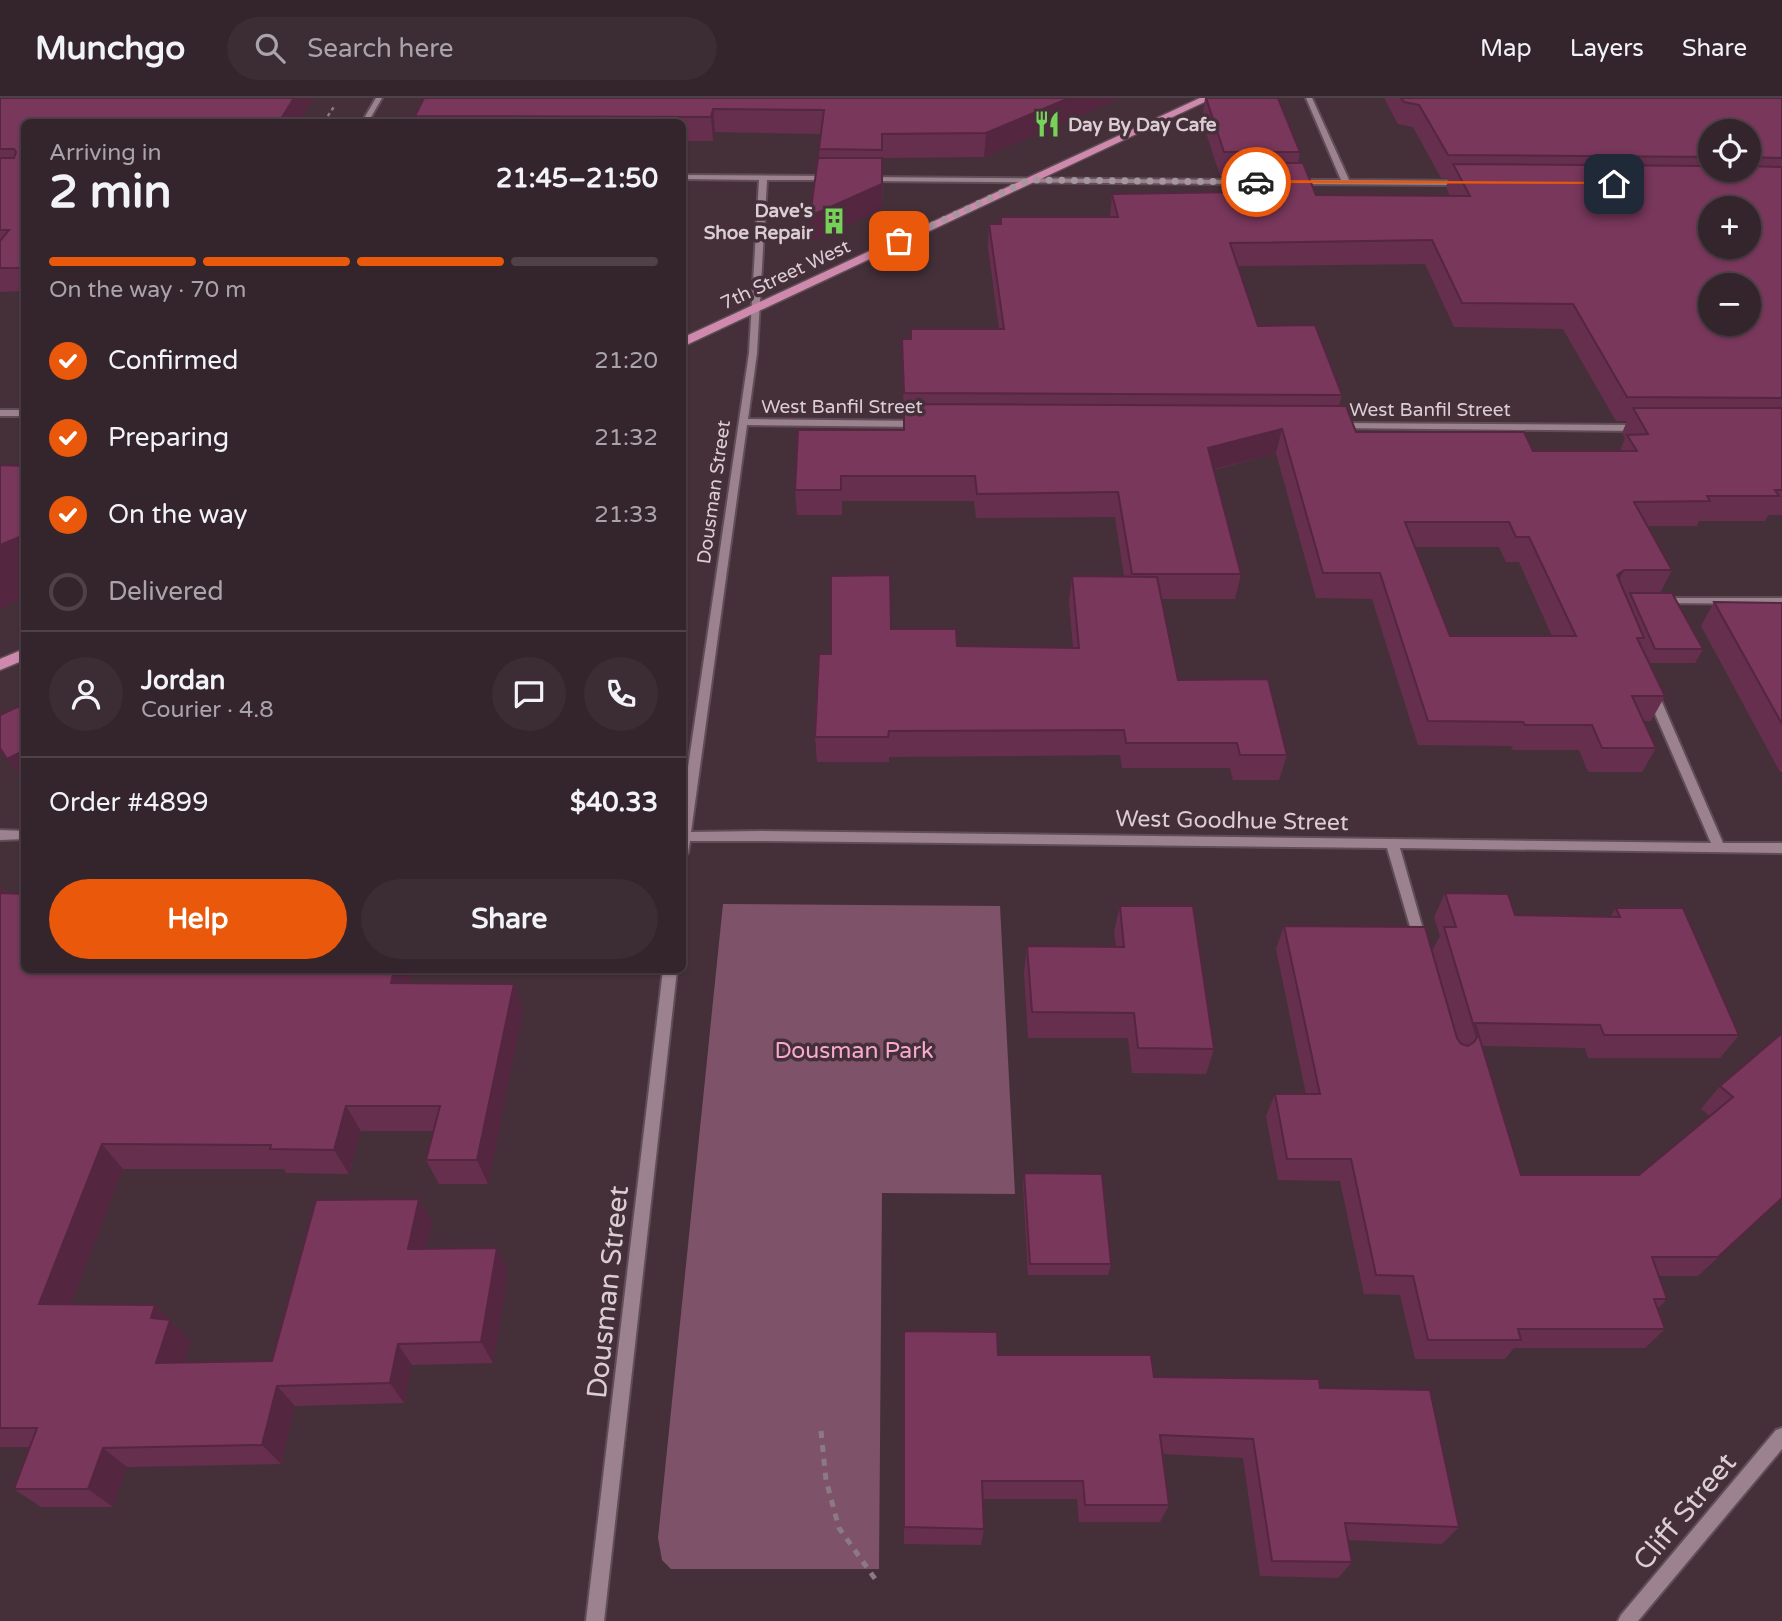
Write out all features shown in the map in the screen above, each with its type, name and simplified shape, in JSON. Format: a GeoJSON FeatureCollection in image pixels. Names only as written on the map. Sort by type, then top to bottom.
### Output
{"type":"FeatureCollection","features":[{"type":"Feature","properties":{"kind":"main road","name":"7th Street West"},"geometry":{"type":"LineString","coordinates":[[686,341],[1208,98]]}},
{"type":"Feature","properties":{"kind":"main road"},"geometry":{"type":"LineString","coordinates":[[0,665],[21,655]]}},
{"type":"Feature","properties":{"kind":"street"},"geometry":{"type":"LineString","coordinates":[[367,119],[379,98]]}},
{"type":"Feature","properties":{"kind":"street"},"geometry":{"type":"LineString","coordinates":[[1309,98],[1346,182]]}},
{"type":"Feature","properties":{"kind":"street"},"geometry":{"type":"LineString","coordinates":[[686,177],[840,178]]}},
{"type":"Feature","properties":{"kind":"street","name":"Dousman Street"},"geometry":{"type":"LineString","coordinates":[[686,816],[753,353],[763,177]]}},
{"type":"Feature","properties":{"kind":"street"},"geometry":{"type":"LineString","coordinates":[[852,178],[1246,182]]}},
{"type":"Feature","properties":{"kind":"street"},"geometry":{"type":"LineString","coordinates":[[1287,182],[1474,183]]}},
{"type":"Feature","properties":{"kind":"street"},"geometry":{"type":"LineString","coordinates":[[0,413],[21,413]]}},
{"type":"Feature","properties":{"kind":"street","name":"West Banfil Street"},"geometry":{"type":"LineString","coordinates":[[742,422],[939,424]]}},
{"type":"Feature","properties":{"kind":"street","name":"West Banfil Street"},"geometry":{"type":"LineString","coordinates":[[1326,426],[1644,428]]}},
{"type":"Feature","properties":{"kind":"street"},"geometry":{"type":"LineString","coordinates":[[1652,601],[1782,601]]}},
{"type":"Feature","properties":{"kind":"street"},"geometry":{"type":"LineString","coordinates":[[1649,686],[1719,847]]}},
{"type":"Feature","properties":{"kind":"street"},"geometry":{"type":"LineString","coordinates":[[0,835],[21,835]]}},
{"type":"Feature","properties":{"kind":"street","name":"West Goodhue Street"},"geometry":{"type":"LineString","coordinates":[[686,837],[1782,848]]}},
{"type":"Feature","properties":{"kind":"street"},"geometry":{"type":"LineString","coordinates":[[1392,843],[1425,957]]}},
{"type":"Feature","properties":{"kind":"street","name":"Dousman Street"},"geometry":{"type":"LineString","coordinates":[[595,1621],[670,973]]}},
{"type":"Feature","properties":{"kind":"street","name":"Cliff Street"},"geometry":{"type":"LineString","coordinates":[[1627,1621],[1782,1436]]}},
{"type":"Feature","properties":{"kind":"path"},"geometry":{"type":"LineString","coordinates":[[326,119],[340,98]]}},
{"type":"Feature","properties":{"kind":"path"},"geometry":{"type":"LineString","coordinates":[[821,1431],[825,1480],[839,1528],[878,1583]]}},
{"type":"Feature","properties":{"kind":"green space","name":"Dousman Park"},"geometry":{"type":"Polygon","coordinates":[[[723,904],[1000,906],[1015,1194],[882,1193],[879,1569],[671,1569],[662,1560],[658,1538],[723,904]]]}},
{"type":"Feature","properties":{"kind":"building"},"geometry":{"type":"Polygon","coordinates":[[[0,98],[294,98],[281,119],[21,119],[21,268],[0,268],[0,241],[9,230],[0,230],[0,158],[14,158],[16,152],[14,149],[0,149],[0,98]]]}},
{"type":"Feature","properties":{"kind":"building"},"geometry":{"type":"Polygon","coordinates":[[[424,98],[1069,98],[986,133],[882,134],[882,150],[819,149],[824,110],[713,109],[711,117],[415,116],[424,98]]]}},
{"type":"Feature","properties":{"kind":"building"},"geometry":{"type":"Polygon","coordinates":[[[1206,98],[1278,98],[1300,152],[1224,152],[1206,98]]]}},
{"type":"Feature","properties":{"kind":"building"},"geometry":{"type":"Polygon","coordinates":[[[1401,98],[1782,98],[1782,158],[1761,157],[1761,119],[1698,119],[1698,157],[1448,155],[1419,105],[1404,102],[1401,98]]]}},
{"type":"Feature","properties":{"kind":"building"},"geometry":{"type":"Polygon","coordinates":[[[818,158],[882,158],[882,184],[810,216],[818,158]]]}},
{"type":"Feature","properties":{"kind":"building"},"geometry":{"type":"Polygon","coordinates":[[[1227,163],[1303,163],[1316,195],[1470,196],[1453,164],[1698,166],[1698,182],[1761,182],[1761,166],[1782,167],[1782,398],[1627,397],[1573,304],[1462,303],[1432,240],[1230,243],[1258,326],[1315,325],[1342,395],[904,393],[902,339],[911,339],[911,329],[1004,329],[989,224],[1001,224],[1001,217],[1118,217],[1112,194],[1237,192],[1227,163]]]}},
{"type":"Feature","properties":{"kind":"building"},"geometry":{"type":"Polygon","coordinates":[[[904,404],[1346,406],[1356,432],[1524,432],[1533,451],[1637,451],[1627,435],[1648,434],[1633,408],[1782,408],[1782,490],[1775,490],[1779,496],[1707,496],[1710,501],[1634,502],[1672,570],[1624,570],[1617,575],[1644,638],[1637,638],[1665,696],[1632,696],[1656,748],[1602,748],[1592,725],[1428,721],[1380,573],[1323,573],[1282,429],[1208,448],[1241,574],[1132,574],[1118,492],[977,494],[975,476],[841,476],[841,490],[795,490],[798,430],[904,430],[904,404]],[[1405,522],[1450,636],[1576,636],[1529,537],[1516,537],[1509,522],[1405,522]]]}},
{"type":"Feature","properties":{"kind":"building"},"geometry":{"type":"Polygon","coordinates":[[[0,465],[21,466],[21,536],[0,545],[0,465]]]}},
{"type":"Feature","properties":{"kind":"building"},"geometry":{"type":"Polygon","coordinates":[[[890,575],[891,629],[956,629],[957,646],[1079,648],[1072,576],[1157,577],[1178,680],[1268,679],[1287,755],[1240,755],[1237,743],[1126,743],[1124,730],[889,731],[888,737],[815,737],[819,654],[831,654],[831,576],[890,575]]]}},
{"type":"Feature","properties":{"kind":"building"},"geometry":{"type":"Polygon","coordinates":[[[1630,593],[1672,593],[1703,649],[1655,649],[1630,593]]]}},
{"type":"Feature","properties":{"kind":"building"},"geometry":{"type":"Polygon","coordinates":[[[1714,602],[1782,603],[1782,724],[1714,602]]]}},
{"type":"Feature","properties":{"kind":"building"},"geometry":{"type":"Polygon","coordinates":[[[21,705],[21,753],[7,759],[0,748],[0,715],[21,705]]]}},
{"type":"Feature","properties":{"kind":"building"},"geometry":{"type":"Polygon","coordinates":[[[0,893],[21,894],[21,973],[393,973],[391,983],[514,984],[477,1160],[426,1160],[440,1106],[346,1106],[334,1150],[270,1149],[271,1145],[102,1144],[39,1304],[155,1305],[151,1318],[170,1320],[156,1363],[272,1361],[316,1200],[419,1199],[408,1249],[497,1248],[481,1342],[398,1344],[390,1383],[277,1386],[262,1445],[103,1448],[88,1489],[14,1489],[37,1428],[0,1428],[0,893]]]}},
{"type":"Feature","properties":{"kind":"building"},"geometry":{"type":"Polygon","coordinates":[[[1445,893],[1508,894],[1515,915],[1620,917],[1616,908],[1683,908],[1739,1035],[1604,1035],[1600,1025],[1475,1023],[1521,1175],[1639,1175],[1733,1097],[1720,1086],[1782,1033],[1782,1198],[1718,1257],[1652,1257],[1667,1299],[1654,1299],[1665,1329],[1518,1329],[1521,1340],[1428,1340],[1413,1276],[1376,1275],[1351,1159],[1287,1159],[1275,1094],[1320,1094],[1284,926],[1425,927],[1457,1038],[1461,1044],[1468,1046],[1477,1037],[1444,927],[1456,927],[1445,893]]]}},
{"type":"Feature","properties":{"kind":"building"},"geometry":{"type":"Polygon","coordinates":[[[1120,906],[1193,906],[1214,1049],[1138,1048],[1134,1013],[1032,1012],[1027,946],[1124,947],[1120,906]]]}},
{"type":"Feature","properties":{"kind":"building"},"geometry":{"type":"Polygon","coordinates":[[[1024,1173],[1102,1174],[1111,1264],[1030,1264],[1024,1173]]]}},
{"type":"Feature","properties":{"kind":"building"},"geometry":{"type":"Polygon","coordinates":[[[904,1331],[997,1332],[998,1355],[1151,1355],[1154,1377],[1319,1379],[1320,1388],[1430,1390],[1459,1527],[1345,1523],[1352,1562],[1272,1561],[1253,1439],[1160,1435],[1169,1505],[1085,1505],[1083,1481],[982,1481],[984,1529],[904,1527],[904,1331]]]}},
{"type":"Feature","properties":{"kind":"way so far"},"geometry":{"type":"LineString","coordinates":[[899,241],[1029,180],[1256,182]]}},
{"type":"Feature","properties":{"kind":"place","name":"Day By Day Cafe"},"geometry":{"type":"Point","coordinates":[1047,124]}},
{"type":"Feature","properties":{"kind":"place","name":"Dave's Shoe Repair"},"geometry":{"type":"Point","coordinates":[834,221]}},
{"type":"Feature","properties":{"kind":"route"},"geometry":{"type":"LineString","coordinates":[[1256,182],[1614,184]]}}]}
